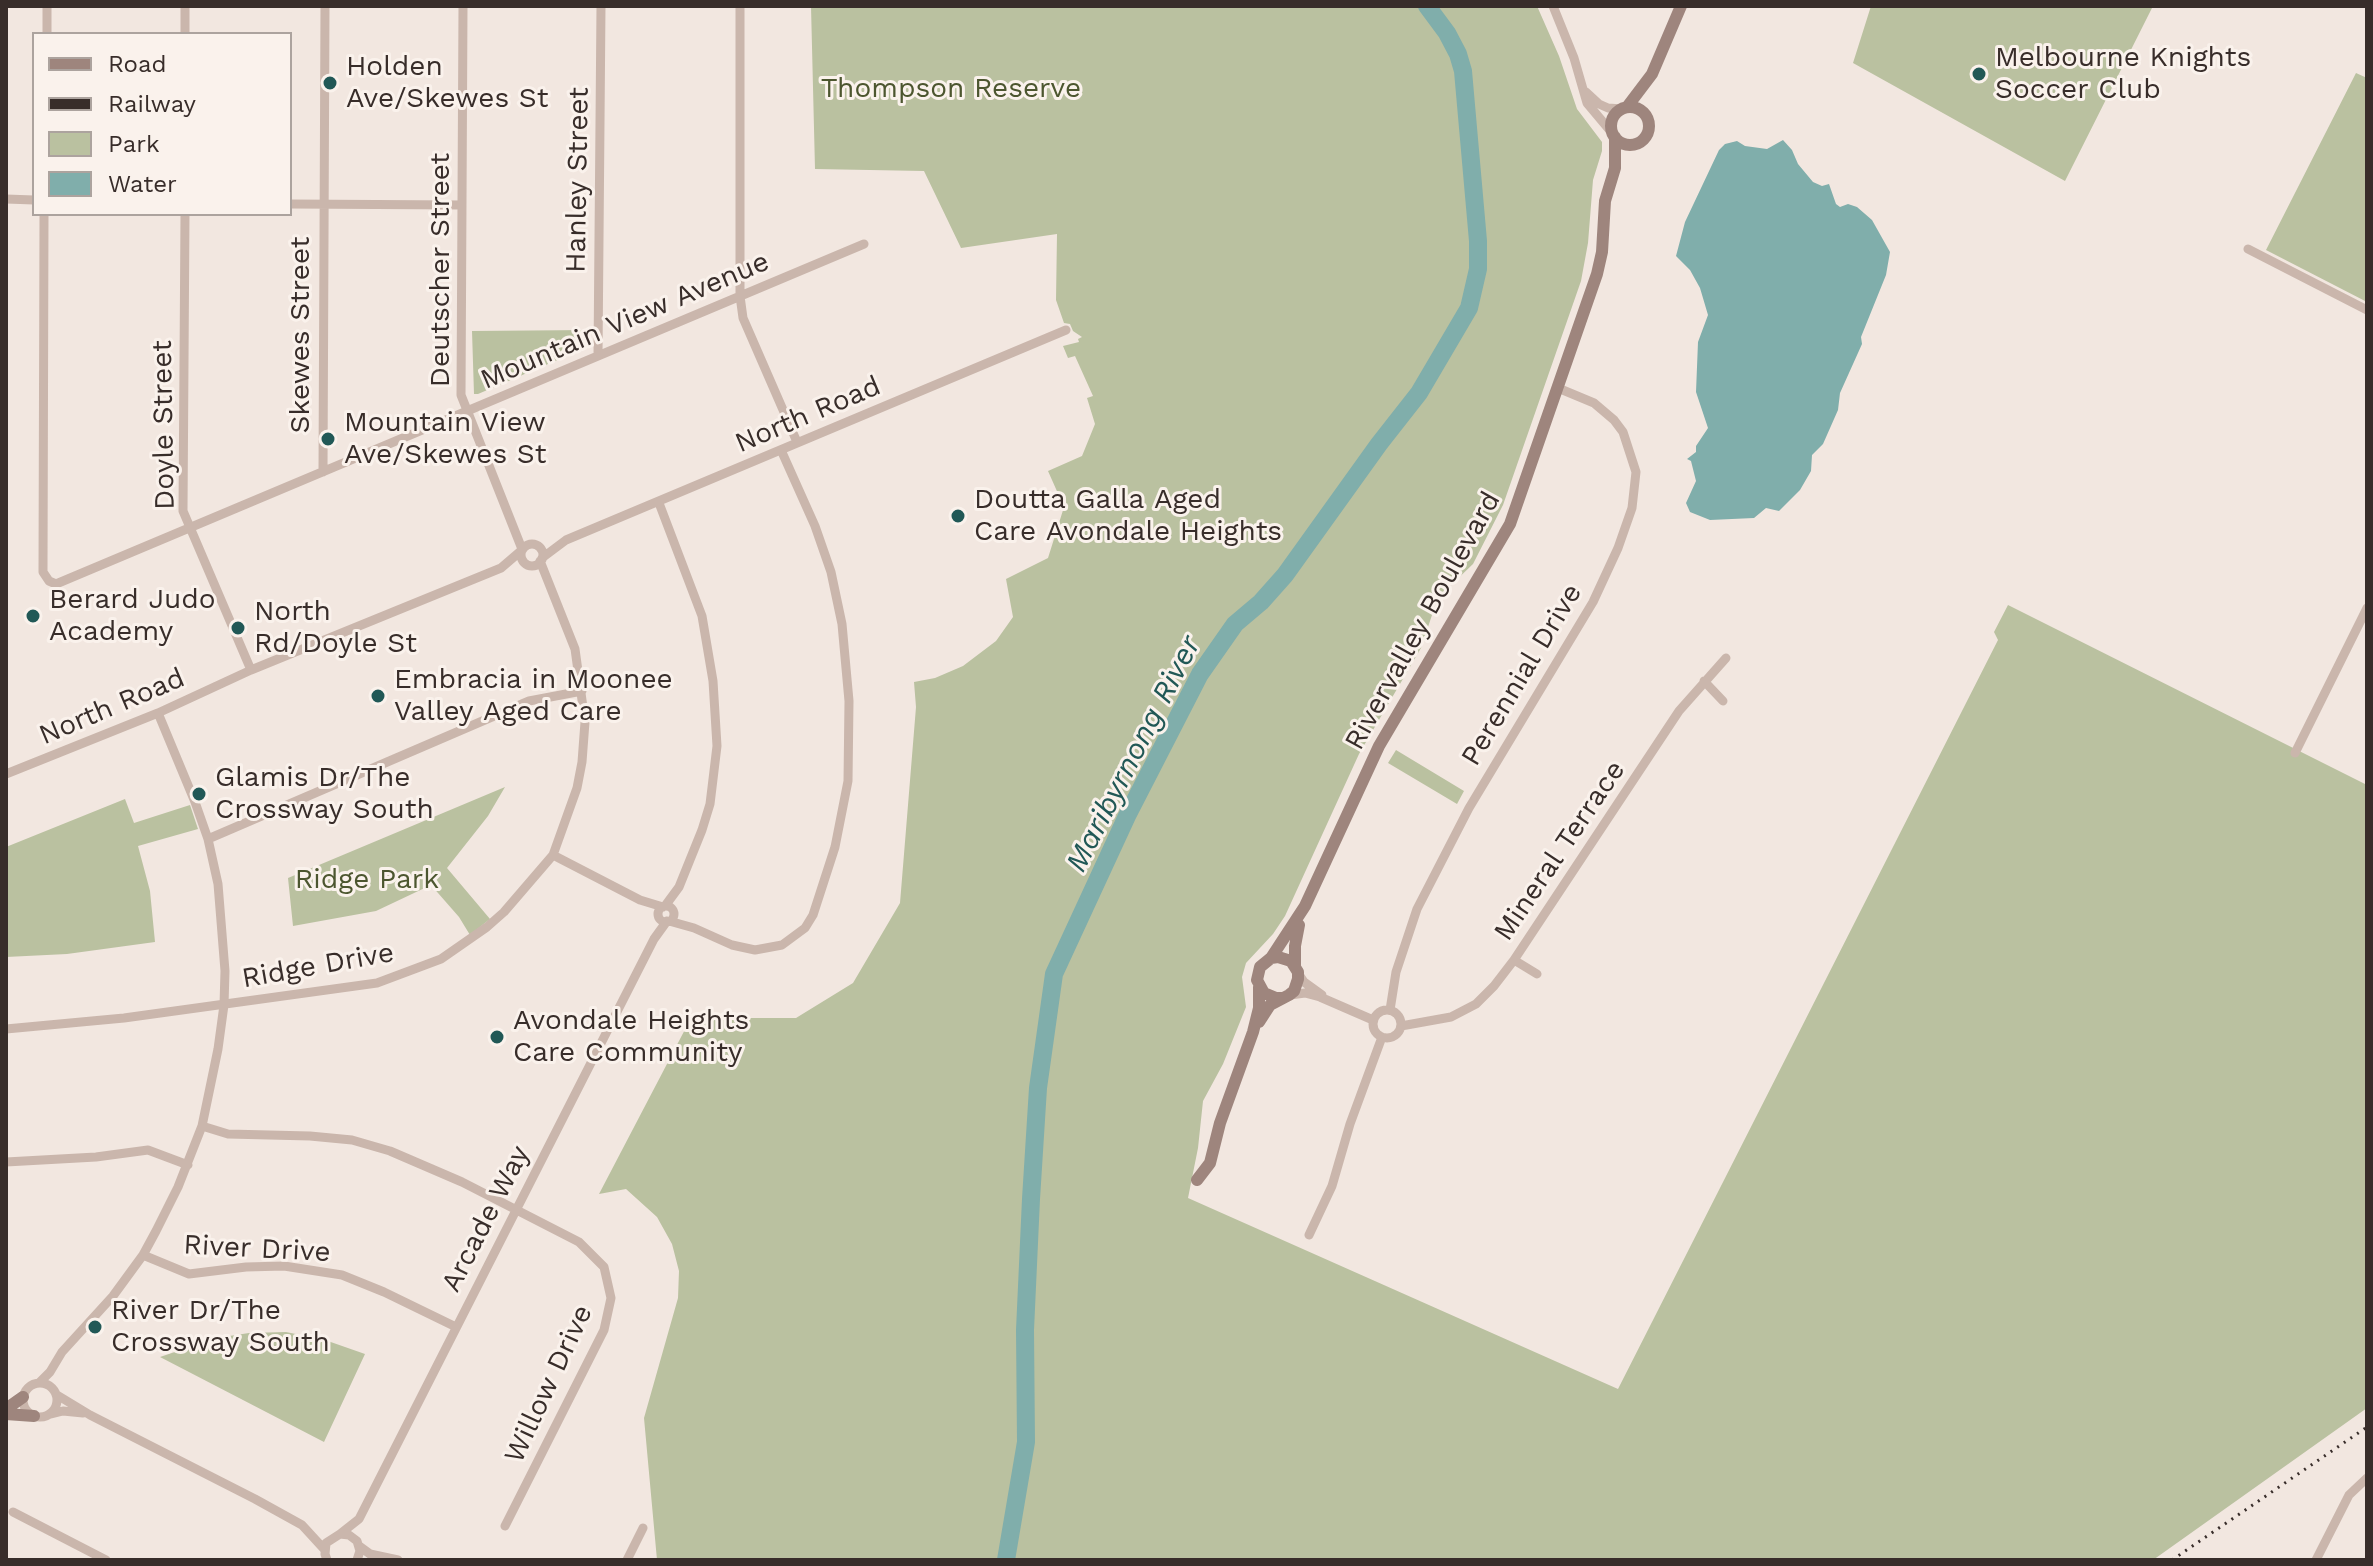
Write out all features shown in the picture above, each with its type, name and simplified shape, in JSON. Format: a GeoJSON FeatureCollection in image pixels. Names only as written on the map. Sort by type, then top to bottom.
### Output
{"type":"FeatureCollection","features":[{"type":"Feature","properties":{"kind":"street"},"geometry":{"type":"LineString","coordinates":[[47,6],[47,32]]}},
{"type":"Feature","properties":{"kind":"street"},"geometry":{"type":"LineString","coordinates":[[185,6],[185,32]]}},
{"type":"Feature","properties":{"kind":"street","name":"Skewes Street"},"geometry":{"type":"LineString","coordinates":[[323,472],[325,6]]}},
{"type":"Feature","properties":{"kind":"street","name":"Deutscher Street"},"geometry":{"type":"LineString","coordinates":[[463,6],[461,395],[514,524],[522,549],[521,557],[536,557]]}},
{"type":"Feature","properties":{"kind":"street","name":"Hanley Street"},"geometry":{"type":"LineString","coordinates":[[598,355],[601,6]]}},
{"type":"Feature","properties":{"kind":"street"},"geometry":{"type":"LineString","coordinates":[[740,6],[740,296],[743,318],[797,442]]}},
{"type":"Feature","properties":{"kind":"street"},"geometry":{"type":"LineString","coordinates":[[1553,6],[1587,103],[1614,136],[1625,144],[1642,140],[1648,130],[1652,74]]}},
{"type":"Feature","properties":{"kind":"street"},"geometry":{"type":"LineString","coordinates":[[1614,136],[1612,119],[1652,74],[1681,6]]}},
{"type":"Feature","properties":{"kind":"street"},"geometry":{"type":"LineString","coordinates":[[1584,90],[1608,108],[1638,109],[1647,117]]}},
{"type":"Feature","properties":{"kind":"street","name":"Rivervalley Boulevard"},"geometry":{"type":"LineString","coordinates":[[1271,958],[1305,906],[1379,746],[1510,524],[1597,274],[1602,252],[1605,201],[1615,168],[1617,145],[1614,136]]}},
{"type":"Feature","properties":{"kind":"street","name":"Rivervalley Boulevard"},"geometry":{"type":"LineString","coordinates":[[1615,168],[1642,140]]}},
{"type":"Feature","properties":{"kind":"street"},"geometry":{"type":"LineString","coordinates":[[6,199],[32,200]]}},
{"type":"Feature","properties":{"kind":"street"},"geometry":{"type":"LineString","coordinates":[[292,204],[462,205]]}},
{"type":"Feature","properties":{"kind":"street","name":"Mountain View Avenue"},"geometry":{"type":"LineString","coordinates":[[44,216],[43,572],[49,581],[61,582],[864,244]]}},
{"type":"Feature","properties":{"kind":"street","name":"Doyle Street"},"geometry":{"type":"LineString","coordinates":[[185,216],[183,511],[251,670]]}},
{"type":"Feature","properties":{"kind":"street"},"geometry":{"type":"LineString","coordinates":[[2248,249],[2367,310]]}},
{"type":"Feature","properties":{"kind":"street","name":"North Road"},"geometry":{"type":"LineString","coordinates":[[6,774],[158,713],[251,670],[501,568],[536,557],[566,540],[1066,330]]}},
{"type":"Feature","properties":{"kind":"street","name":"Perennial Drive"},"geometry":{"type":"LineString","coordinates":[[1390,1010],[1396,972],[1417,909],[1469,808],[1593,602],[1632,508],[1636,472],[1623,432],[1594,403],[1558,388]]}},
{"type":"Feature","properties":{"kind":"street"},"geometry":{"type":"LineString","coordinates":[[553,855],[732,945],[755,950],[782,945],[805,928],[813,915],[827,876],[848,781],[849,701],[842,624],[831,572],[815,526],[781,450]]}},
{"type":"Feature","properties":{"kind":"street","name":"Arcade Way"},"geometry":{"type":"LineString","coordinates":[[357,1560],[359,1519],[654,939],[679,887],[710,804],[717,746],[713,681],[702,616],[659,503]]}},
{"type":"Feature","properties":{"kind":"street","name":"Deutscher Street"},"geometry":{"type":"LineString","coordinates":[[514,524],[536,557]]}},
{"type":"Feature","properties":{"kind":"street","name":"North Road"},"geometry":{"type":"LineString","coordinates":[[501,568],[522,549],[536,557]]}},
{"type":"Feature","properties":{"kind":"street","name":"Ridge Drive"},"geometry":{"type":"LineString","coordinates":[[6,1029],[47,1027],[377,983],[441,959],[496,920],[553,855],[577,788],[582,762],[585,722],[575,649],[536,557]]}},
{"type":"Feature","properties":{"kind":"street"},"geometry":{"type":"LineString","coordinates":[[2295,753],[2367,608]]}},
{"type":"Feature","properties":{"kind":"street","name":"Mineral Terrace"},"geometry":{"type":"LineString","coordinates":[[1401,1026],[1451,1017],[1476,1004],[1494,986],[1679,711],[1726,658]]}},
{"type":"Feature","properties":{"kind":"street"},"geometry":{"type":"LineString","coordinates":[[1704,681],[1723,701]]}},
{"type":"Feature","properties":{"kind":"street"},"geometry":{"type":"LineString","coordinates":[[208,839],[529,701],[582,691]]}},
{"type":"Feature","properties":{"kind":"street"},"geometry":{"type":"LineString","coordinates":[[6,1411],[23,1397],[29,1387],[39,1383],[50,1372],[143,1255],[188,1165],[202,1126],[214,1074],[224,1005],[223,928],[208,839],[158,713]]}},
{"type":"Feature","properties":{"kind":"street","name":"Rivervalley Boulevard"},"geometry":{"type":"LineString","coordinates":[[1296,969],[1295,946],[1305,906]]}},
{"type":"Feature","properties":{"kind":"street"},"geometry":{"type":"LineString","coordinates":[[1197,1180],[1210,1163],[1220,1123],[1253,1032],[1259,1008],[1257,973],[1260,967],[1271,958],[1285,958],[1304,982],[1336,1003]]}},
{"type":"Feature","properties":{"kind":"street"},"geometry":{"type":"LineString","coordinates":[[1514,960],[1537,974]]}},
{"type":"Feature","properties":{"kind":"street"},"geometry":{"type":"LineString","coordinates":[[1253,1032],[1270,1005],[1297,985],[1296,969]]}},
{"type":"Feature","properties":{"kind":"street"},"geometry":{"type":"LineString","coordinates":[[1259,987],[1270,997],[1305,993],[1373,1020]]}},
{"type":"Feature","properties":{"kind":"street"},"geometry":{"type":"LineString","coordinates":[[1390,1010],[1399,1016],[1401,1026],[1392,1037],[1382,1037],[1374,1030],[1373,1020],[1380,1011],[1390,1010]]}},
{"type":"Feature","properties":{"kind":"street"},"geometry":{"type":"LineString","coordinates":[[1309,1235],[1332,1186],[1350,1124],[1382,1037]]}},
{"type":"Feature","properties":{"kind":"street","name":"Willow Drive"},"geometry":{"type":"LineString","coordinates":[[202,1126],[228,1134],[352,1140],[420,1162],[579,1242],[604,1267],[611,1298],[604,1330],[505,1526]]}},
{"type":"Feature","properties":{"kind":"street"},"geometry":{"type":"LineString","coordinates":[[6,1162],[96,1157],[148,1150],[188,1165]]}},
{"type":"Feature","properties":{"kind":"street","name":"River Drive"},"geometry":{"type":"LineString","coordinates":[[143,1255],[189,1274],[284,1266],[342,1275],[456,1327]]}},
{"type":"Feature","properties":{"kind":"street"},"geometry":{"type":"LineString","coordinates":[[51,1414],[57,1406],[56,1361]]}},
{"type":"Feature","properties":{"kind":"street"},"geometry":{"type":"LineString","coordinates":[[39,1383],[47,1384],[90,1415],[302,1525],[337,1535],[349,1535],[378,1556],[398,1560]]}},
{"type":"Feature","properties":{"kind":"street"},"geometry":{"type":"LineString","coordinates":[[23,1397],[25,1408],[34,1416]]}},
{"type":"Feature","properties":{"kind":"street"},"geometry":{"type":"LineString","coordinates":[[6,1411],[40,1418],[65,1411],[90,1415]]}},
{"type":"Feature","properties":{"kind":"street"},"geometry":{"type":"LineString","coordinates":[[2316,1560],[2349,1495],[2367,1478]]}},
{"type":"Feature","properties":{"kind":"street"},"geometry":{"type":"LineString","coordinates":[[13,1512],[106,1560]]}},
{"type":"Feature","properties":{"kind":"street","name":"Arcade Way"},"geometry":{"type":"LineString","coordinates":[[324,1549],[359,1519]]}},
{"type":"Feature","properties":{"kind":"street"},"geometry":{"type":"LineString","coordinates":[[302,1525],[324,1549],[327,1560]]}},
{"type":"Feature","properties":{"kind":"street"},"geometry":{"type":"LineString","coordinates":[[627,1560],[643,1528]]}},
{"type":"Feature","properties":{"kind":"street"},"geometry":{"type":"LineString","coordinates":[[365,1560],[378,1556]]}},
{"type":"Feature","properties":{"kind":"green space","name":"Thompson Reserve"},"geometry":{"type":"Polygon","coordinates":[[[811,6],[1537,6],[1559,56],[1577,109],[1602,142],[1593,180],[1588,243],[1581,281],[1503,505],[1473,564],[1445,591],[1435,606],[1421,648],[1359,754],[1285,916],[1246,963],[1242,977],[1246,1007],[1223,1064],[1203,1101],[1188,1198],[1618,1389],[1998,640],[1994,632],[2008,605],[2367,785],[2367,1408],[2153,1560],[657,1560],[644,1418],[678,1298],[679,1271],[672,1244],[657,1217],[626,1189],[599,1194],[691,1018],[796,1018],[853,983],[900,903],[916,707],[914,682],[935,678],[963,666],[996,641],[1013,617],[1006,579],[1048,558],[1064,507],[1048,471],[1082,456],[1095,424],[1087,398],[1093,396],[1075,356],[1068,358],[1063,346],[1079,342],[1078,339],[1082,337],[1073,331],[1070,324],[1064,323],[1056,300],[1057,234],[961,248],[924,171],[815,169],[811,6]]]}},
{"type":"Feature","properties":{"kind":"green space"},"geometry":{"type":"Polygon","coordinates":[[[1871,6],[2153,6],[2065,181],[1853,63],[1871,6]]]}},
{"type":"Feature","properties":{"kind":"green space"},"geometry":{"type":"Polygon","coordinates":[[[2356,73],[2367,78],[2367,302],[2266,250],[2356,73]]]}},
{"type":"Feature","properties":{"kind":"green space"},"geometry":{"type":"Polygon","coordinates":[[[589,330],[590,346],[474,394],[472,331],[589,330]]]}},
{"type":"Feature","properties":{"kind":"green space"},"geometry":{"type":"Polygon","coordinates":[[[1396,750],[1464,791],[1457,804],[1388,763],[1396,750]]]}},
{"type":"Feature","properties":{"kind":"green space","name":"Ridge Park"},"geometry":{"type":"Polygon","coordinates":[[[505,787],[488,816],[447,868],[490,919],[470,935],[431,885],[376,911],[293,926],[288,878],[505,787]]]}},
{"type":"Feature","properties":{"kind":"green space"},"geometry":{"type":"Polygon","coordinates":[[[125,799],[134,823],[190,805],[198,829],[138,846],[150,891],[155,942],[67,954],[6,957],[6,847],[125,799]]]}},
{"type":"Feature","properties":{"kind":"green space"},"geometry":{"type":"Polygon","coordinates":[[[286,1332],[325,1340],[365,1354],[324,1442],[160,1357],[216,1338],[286,1332]]]}},
{"type":"Feature","properties":{"kind":"water"},"geometry":{"type":"Polygon","coordinates":[[[1783,140],[1813,182],[1822,186],[1829,184],[1836,204],[1840,207],[1848,204],[1857,207],[1872,220],[1890,252],[1886,275],[1861,337],[1862,344],[1840,393],[1838,410],[1823,444],[1812,455],[1811,471],[1800,490],[1779,511],[1766,508],[1754,518],[1710,520],[1690,512],[1686,503],[1696,481],[1691,461],[1687,459],[1696,452],[1696,446],[1708,428],[1696,392],[1698,342],[1708,315],[1700,288],[1690,270],[1676,256],[1685,222],[1719,150],[1725,144],[1737,141],[1745,146],[1767,149],[1783,140]]]}},
{"type":"Feature","properties":{"kind":"waterway","name":"Maribyrnong River"},"geometry":{"type":"LineString","coordinates":[[1006,1560],[1026,1442],[1025,1330],[1031,1199],[1038,1088],[1054,974],[1127,816],[1200,674],[1235,624],[1261,602],[1285,575],[1419,393],[1469,308],[1478,269],[1478,241],[1463,71],[1447,33],[1427,6]]}},
{"type":"Feature","properties":{"kind":"railway"},"geometry":{"type":"LineString","coordinates":[[2172,1560],[2367,1427]]}},
{"type":"Feature","properties":{"kind":"place","name":"Melbourne Knights Soccer Club"},"geometry":{"type":"Point","coordinates":[1979,74]}},
{"type":"Feature","properties":{"kind":"place","name":"Holden Ave/Skewes St"},"geometry":{"type":"Point","coordinates":[330,83]}},
{"type":"Feature","properties":{"kind":"place","name":"Mountain View Ave/Skewes St"},"geometry":{"type":"Point","coordinates":[328,439]}},
{"type":"Feature","properties":{"kind":"place","name":"Doutta Galla Aged Care Avondale Heights"},"geometry":{"type":"Point","coordinates":[958,516]}},
{"type":"Feature","properties":{"kind":"place","name":"Berard Judo Academy"},"geometry":{"type":"Point","coordinates":[33,616]}},
{"type":"Feature","properties":{"kind":"place","name":"North Rd/Doyle St"},"geometry":{"type":"Point","coordinates":[238,628]}},
{"type":"Feature","properties":{"kind":"place","name":"Embracia in Moonee Valley Aged Care"},"geometry":{"type":"Point","coordinates":[378,696]}},
{"type":"Feature","properties":{"kind":"place","name":"Glamis Dr/The Crossway South"},"geometry":{"type":"Point","coordinates":[199,794]}},
{"type":"Feature","properties":{"kind":"place","name":"Avondale Heights Care Community"},"geometry":{"type":"Point","coordinates":[497,1037]}},
{"type":"Feature","properties":{"kind":"place","name":"River Dr/The Crossway South"},"geometry":{"type":"Point","coordinates":[95,1327]}}]}
